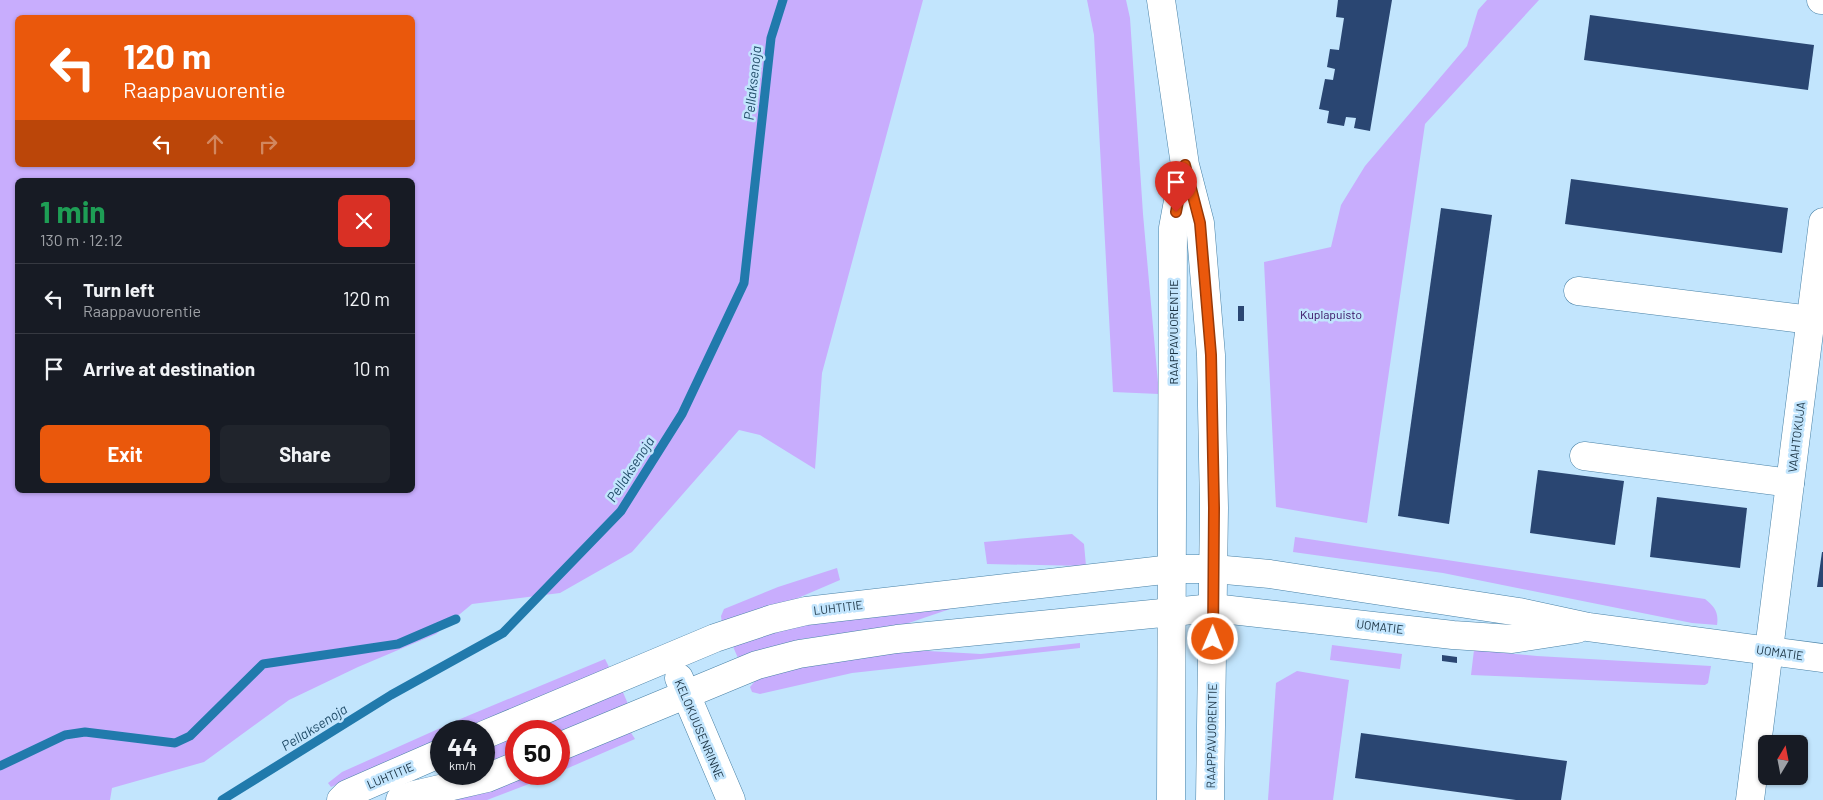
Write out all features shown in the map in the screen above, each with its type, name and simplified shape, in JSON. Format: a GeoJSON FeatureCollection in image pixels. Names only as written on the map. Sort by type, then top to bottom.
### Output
{"type":"FeatureCollection","features":[{"type":"Feature","properties":{"kind":"street","name":"RAAPPAVUORENTIE"},"geometry":{"type":"LineString","coordinates":[[1161,0],[1185,165],[1200,223],[1209,315],[1212,364],[1214,569],[1210,800]]}},
{"type":"Feature","properties":{"kind":"street","name":"RAAPPAVUORENTIE"},"geometry":{"type":"LineString","coordinates":[[1171,800],[1174,228],[1185,165]]}},
{"type":"Feature","properties":{"kind":"street","name":"VAAHTOKUJA"},"geometry":{"type":"LineString","coordinates":[[1750,800],[1823,222]]}},
{"type":"Feature","properties":{"kind":"street"},"geometry":{"type":"LineString","coordinates":[[1578,291],[1810,320]]}},
{"type":"Feature","properties":{"kind":"street"},"geometry":{"type":"LineString","coordinates":[[1584,456],[1790,483]]}},
{"type":"Feature","properties":{"kind":"street","name":"LUHTITIE"},"geometry":{"type":"LineString","coordinates":[[495,730],[744,628],[806,611],[1172,569],[1214,569]]}},
{"type":"Feature","properties":{"kind":"street","name":"UOMATIE"},"geometry":{"type":"LineString","coordinates":[[1214,569],[1270,574],[1519,612],[1588,627],[1823,658]]}},
{"type":"Feature","properties":{"kind":"street","name":"UOMATIE"},"geometry":{"type":"LineString","coordinates":[[1172,611],[1213,608],[1453,635],[1512,639],[1550,635],[1588,627]]}},
{"type":"Feature","properties":{"kind":"street"},"geometry":{"type":"LineString","coordinates":[[570,742],[756,665],[799,654],[897,639],[1172,611]]}},
{"type":"Feature","properties":{"kind":"street","name":"KELOKUUSENRINNE"},"geometry":{"type":"LineString","coordinates":[[670,658],[731,800]]}},
{"type":"Feature","properties":{"kind":"street","name":"LUHTITIE"},"geometry":{"type":"LineString","coordinates":[[341,800],[347,794],[430,758]]}},
{"type":"Feature","properties":{"kind":"street"},"geometry":{"type":"LineString","coordinates":[[400,800],[487,778],[505,771]]}},
{"type":"Feature","properties":{"kind":"green space"},"geometry":{"type":"Polygon","coordinates":[[[0,0],[923,0],[822,373],[815,469],[760,435],[739,430],[632,552],[560,593],[472,604],[436,634],[358,667],[289,700],[204,762],[112,788],[110,800],[0,800],[0,0]]]}},
{"type":"Feature","properties":{"kind":"green space"},"geometry":{"type":"Polygon","coordinates":[[[1087,0],[1126,0],[1130,18],[1143,214],[1159,394],[1113,392],[1094,35],[1087,0]]]}},
{"type":"Feature","properties":{"kind":"green space","name":"Kuplapuisto"},"geometry":{"type":"Polygon","coordinates":[[[1487,0],[1539,0],[1425,124],[1367,523],[1276,507],[1264,262],[1331,247],[1341,205],[1365,166],[1467,46],[1478,10],[1487,0]]]}},
{"type":"Feature","properties":{"kind":"green space"},"geometry":{"type":"Polygon","coordinates":[[[1072,534],[1084,544],[1086,566],[987,564],[984,542],[1072,534]]]}},
{"type":"Feature","properties":{"kind":"green space"},"geometry":{"type":"Polygon","coordinates":[[[1295,537],[1705,599],[1715,610],[1717,625],[1692,623],[1443,573],[1293,552],[1295,537]]]}},
{"type":"Feature","properties":{"kind":"green space"},"geometry":{"type":"Polygon","coordinates":[[[837,568],[840,580],[791,601],[722,623],[721,616],[724,609],[778,587],[837,568]]]}},
{"type":"Feature","properties":{"kind":"green space"},"geometry":{"type":"Polygon","coordinates":[[[948,602],[950,609],[903,625],[802,639],[738,658],[731,642],[797,623],[948,602]]]}},
{"type":"Feature","properties":{"kind":"green space"},"geometry":{"type":"Polygon","coordinates":[[[1080,643],[1080,648],[852,673],[760,694],[752,692],[750,687],[760,675],[842,656],[910,650],[981,654],[1080,643]]]}},
{"type":"Feature","properties":{"kind":"green space"},"geometry":{"type":"Polygon","coordinates":[[[1332,645],[1402,654],[1400,669],[1330,660],[1332,645]]]}},
{"type":"Feature","properties":{"kind":"green space"},"geometry":{"type":"Polygon","coordinates":[[[1474,650],[1537,656],[1711,666],[1708,683],[1705,685],[1471,675],[1474,650]]]}},
{"type":"Feature","properties":{"kind":"green space"},"geometry":{"type":"Polygon","coordinates":[[[605,659],[609,667],[608,670],[488,720],[458,720],[605,659]]]}},
{"type":"Feature","properties":{"kind":"green space"},"geometry":{"type":"Polygon","coordinates":[[[1297,671],[1349,680],[1333,800],[1268,800],[1276,683],[1297,671]]]}},
{"type":"Feature","properties":{"kind":"green space"},"geometry":{"type":"Polygon","coordinates":[[[622,690],[628,704],[570,728],[570,720],[550,720],[622,690]]]}},
{"type":"Feature","properties":{"kind":"green space"},"geometry":{"type":"Polygon","coordinates":[[[628,728],[635,739],[570,767],[570,754],[628,728]]]}},
{"type":"Feature","properties":{"kind":"green space"},"geometry":{"type":"Polygon","coordinates":[[[430,733],[430,745],[331,787],[328,783],[342,772],[430,733]]]}},
{"type":"Feature","properties":{"kind":"green space"},"geometry":{"type":"Polygon","coordinates":[[[505,739],[505,755],[495,760],[495,744],[505,739]]]}},
{"type":"Feature","properties":{"kind":"green space"},"geometry":{"type":"Polygon","coordinates":[[[505,780],[505,785],[526,785],[487,800],[441,800],[488,785],[495,785],[495,783],[505,780]]]}},
{"type":"Feature","properties":{"kind":"building"},"geometry":{"type":"Polygon","coordinates":[[[1338,0],[1392,0],[1370,131],[1354,128],[1356,118],[1346,117],[1344,126],[1327,123],[1329,111],[1319,109],[1325,79],[1333,80],[1335,69],[1327,67],[1330,49],[1339,50],[1344,18],[1336,17],[1338,0]]]}},
{"type":"Feature","properties":{"kind":"building"},"geometry":{"type":"Polygon","coordinates":[[[1590,15],[1814,45],[1808,90],[1584,60],[1590,15]]]}},
{"type":"Feature","properties":{"kind":"building"},"geometry":{"type":"Polygon","coordinates":[[[1571,179],[1788,208],[1782,253],[1565,224],[1571,179]]]}},
{"type":"Feature","properties":{"kind":"building"},"geometry":{"type":"Polygon","coordinates":[[[1441,208],[1492,215],[1449,524],[1398,516],[1441,208]]]}},
{"type":"Feature","properties":{"kind":"building"},"geometry":{"type":"Polygon","coordinates":[[[1238,306],[1244,306],[1244,321],[1238,321],[1238,306]]]}},
{"type":"Feature","properties":{"kind":"building"},"geometry":{"type":"Polygon","coordinates":[[[1538,470],[1624,481],[1615,545],[1530,533],[1538,470]]]}},
{"type":"Feature","properties":{"kind":"building"},"geometry":{"type":"Polygon","coordinates":[[[1657,497],[1747,508],[1740,568],[1650,557],[1657,497]]]}},
{"type":"Feature","properties":{"kind":"building"},"geometry":{"type":"Polygon","coordinates":[[[1822,552],[1823,587],[1817,587],[1822,552]]]}},
{"type":"Feature","properties":{"kind":"building"},"geometry":{"type":"Polygon","coordinates":[[[1442,655],[1457,657],[1457,663],[1442,661],[1442,655]]]}},
{"type":"Feature","properties":{"kind":"building"},"geometry":{"type":"Polygon","coordinates":[[[1361,733],[1567,761],[1561,800],[1516,800],[1355,778],[1361,733]]]}},
{"type":"Feature","properties":{"kind":"waterway","name":"Pellaksenoja"},"geometry":{"type":"LineString","coordinates":[[222,800],[391,695],[503,633],[621,511],[682,414],[744,283],[771,38],[783,0]]}},
{"type":"Feature","properties":{"kind":"waterway","name":"Pellaksenoja"},"geometry":{"type":"LineString","coordinates":[[0,766],[65,735],[85,732],[175,743],[190,736],[263,664],[398,644],[456,619]]}},
{"type":"Feature","properties":{"kind":"route"},"geometry":{"type":"LineString","coordinates":[[1176,212],[1185,165],[1200,223],[1209,315],[1214,508],[1213,639]]}}]}
